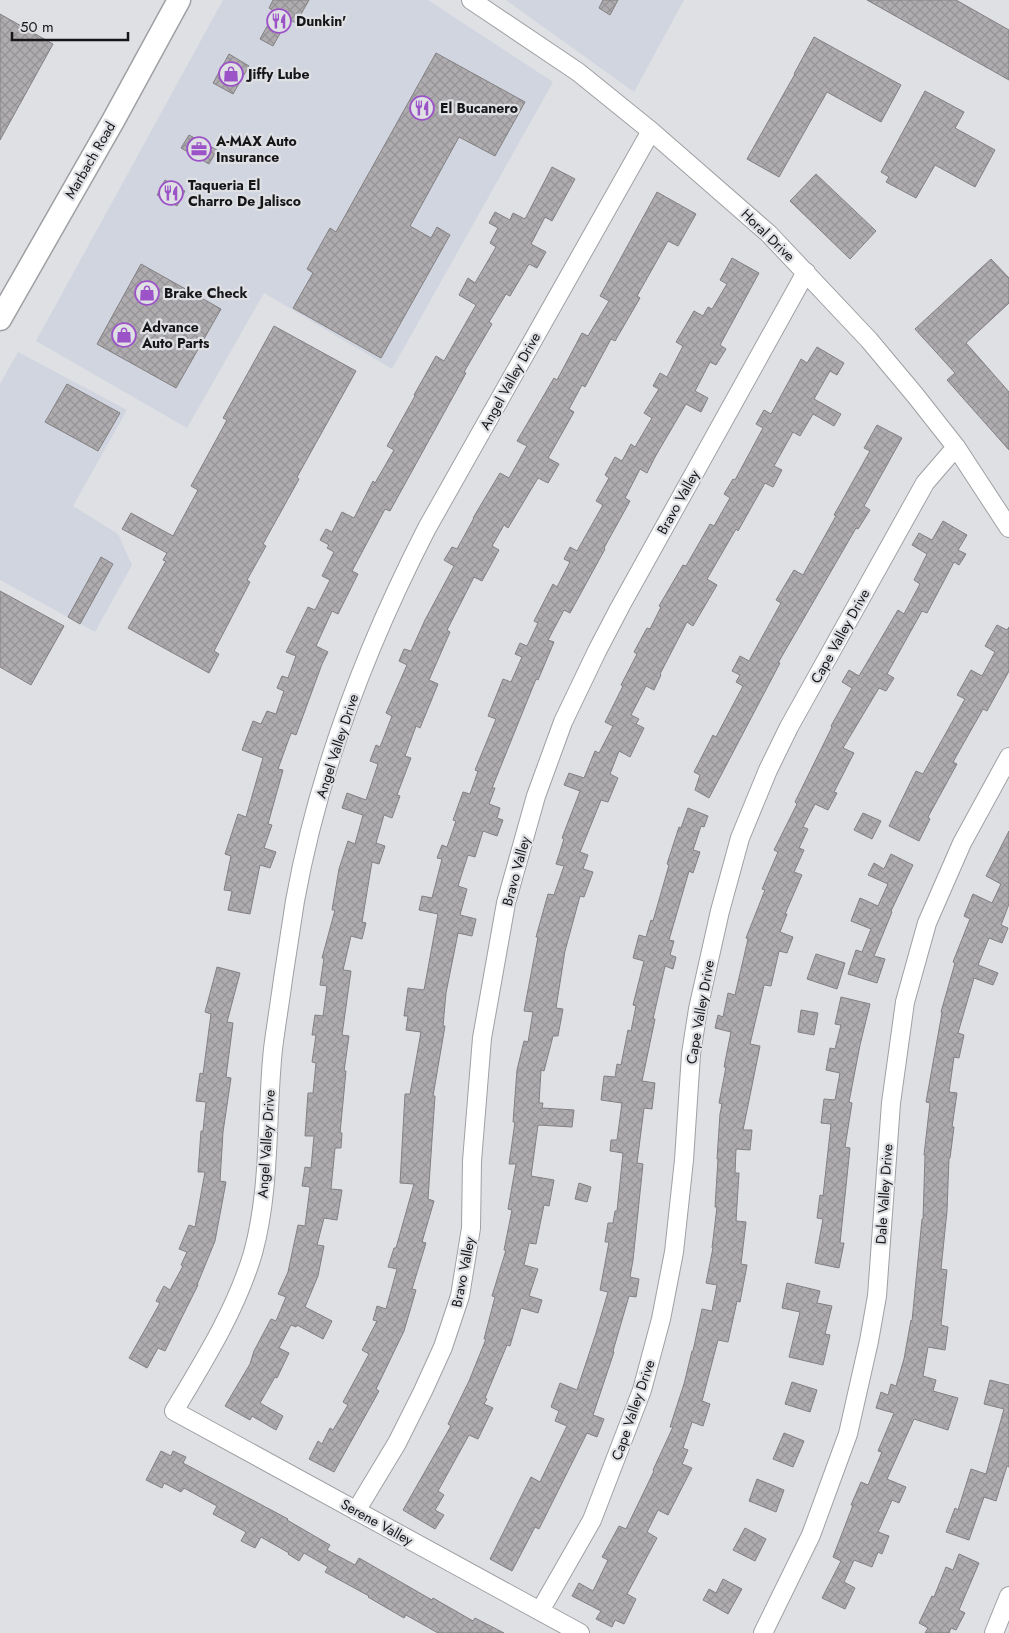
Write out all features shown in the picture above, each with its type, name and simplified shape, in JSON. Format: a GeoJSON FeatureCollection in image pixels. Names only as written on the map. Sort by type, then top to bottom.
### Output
{"type":"FeatureCollection","features":[{"type":"Feature","properties":{"kind":"main road","name":"Marbach Road"},"geometry":{"type":"LineString","coordinates":[[0,319],[113,121],[179,0]]}},
{"type":"Feature","properties":{"kind":"street","name":"Horal Drive"},"geometry":{"type":"LineString","coordinates":[[471,0],[578,72],[651,131],[769,234],[869,340],[956,447],[1009,528]]}},
{"type":"Feature","properties":{"kind":"street","name":"Angel Valley Drive"},"geometry":{"type":"LineString","coordinates":[[174,1411],[222,1328],[252,1254],[260,1220],[265,1180],[273,1049],[295,900],[310,830],[367,656],[427,528],[651,131]]}},
{"type":"Feature","properties":{"kind":"street","name":"Bravo Valley"},"geometry":{"type":"LineString","coordinates":[[356,1511],[397,1444],[423,1391],[443,1348],[460,1296],[471,1228],[472,1161],[482,1038],[506,903],[536,796],[560,732],[597,651],[806,272]]}},
{"type":"Feature","properties":{"kind":"street","name":"Cape Valley Drive"},"geometry":{"type":"LineString","coordinates":[[540,1611],[592,1520],[642,1390],[661,1319],[674,1252],[684,1160],[691,1054],[698,1009],[720,912],[740,838],[768,770],[789,727],[925,483],[956,447]]}},
{"type":"Feature","properties":{"kind":"street","name":"Dale Valley Drive"},"geometry":{"type":"LineString","coordinates":[[763,1633],[810,1535],[848,1434],[870,1341],[877,1296],[891,1103],[905,1002],[927,924],[962,843],[1009,757]]}},
{"type":"Feature","properties":{"kind":"street","name":"Serene Valley"},"geometry":{"type":"LineString","coordinates":[[174,1411],[580,1633]]}},
{"type":"Feature","properties":{"kind":"street"},"geometry":{"type":"LineString","coordinates":[[994,1633],[1009,1596]]}},
{"type":"Feature","properties":{"kind":"shaded area"},"geometry":{"type":"Polygon","coordinates":[[[223,0],[428,0],[553,82],[392,369],[264,293],[187,428],[36,341],[223,0]]]}},
{"type":"Feature","properties":{"kind":"shaded area"},"geometry":{"type":"Polygon","coordinates":[[[506,0],[684,0],[634,92],[506,0]]]}},
{"type":"Feature","properties":{"kind":"shaded area"},"geometry":{"type":"Polygon","coordinates":[[[18,352],[127,410],[73,506],[118,534],[132,565],[95,632],[0,580],[0,384],[18,352]]]}},
{"type":"Feature","properties":{"kind":"building","name":"Dunkin'"},"geometry":{"type":"Polygon","coordinates":[[[273,0],[309,0],[296,23],[288,19],[273,46],[260,39],[275,12],[269,8],[273,0]]]}},
{"type":"Feature","properties":{"kind":"building"},"geometry":{"type":"Polygon","coordinates":[[[603,0],[618,0],[610,15],[599,8],[603,0]]]}},
{"type":"Feature","properties":{"kind":"building"},"geometry":{"type":"Polygon","coordinates":[[[867,0],[956,0],[1009,30],[1009,80],[867,0]]]}},
{"type":"Feature","properties":{"kind":"building"},"geometry":{"type":"Polygon","coordinates":[[[0,14],[53,44],[0,140],[0,14]]]}},
{"type":"Feature","properties":{"kind":"building"},"geometry":{"type":"Polygon","coordinates":[[[814,37],[901,85],[881,122],[827,92],[779,177],[747,159],[814,37]]]}},
{"type":"Feature","properties":{"kind":"building"},"geometry":{"type":"Polygon","coordinates":[[[436,53],[525,102],[495,156],[459,137],[410,226],[431,238],[437,227],[450,235],[381,358],[293,308],[313,273],[307,269],[330,228],[336,232],[436,53]]]}},
{"type":"Feature","properties":{"kind":"building","name":"Jiffy Lube"},"geometry":{"type":"Polygon","coordinates":[[[229,54],[249,66],[233,94],[213,83],[229,54]]]}},
{"type":"Feature","properties":{"kind":"building"},"geometry":{"type":"Polygon","coordinates":[[[925,91],[964,112],[955,128],[995,150],[975,187],[935,165],[916,198],[886,182],[889,177],[881,172],[925,91]]]}},
{"type":"Feature","properties":{"kind":"building","name":"A-MAX Auto Insurance"},"geometry":{"type":"Polygon","coordinates":[[[189,135],[217,150],[209,164],[181,148],[189,135]]]}},
{"type":"Feature","properties":{"kind":"building"},"geometry":{"type":"Polygon","coordinates":[[[552,167],[575,179],[552,221],[545,217],[531,244],[546,252],[537,268],[529,264],[510,296],[506,294],[489,322],[492,324],[464,372],[466,373],[390,511],[385,509],[352,571],[358,574],[338,614],[332,611],[316,646],[328,652],[296,735],[291,733],[278,769],[283,770],[268,824],[272,825],[264,848],[276,852],[270,868],[260,865],[250,914],[228,910],[232,891],[224,890],[231,856],[225,854],[238,814],[246,817],[263,758],[242,750],[253,721],[261,724],[267,711],[276,714],[284,691],[277,688],[282,676],[288,678],[296,656],[286,652],[308,607],[315,610],[330,580],[322,576],[334,552],[327,548],[329,545],[320,540],[326,529],[332,532],[342,512],[354,518],[373,481],[375,483],[394,450],[387,446],[436,356],[444,361],[476,305],[459,295],[468,278],[475,283],[496,247],[490,243],[498,228],[489,223],[495,212],[510,220],[513,213],[525,219],[552,167]]]}},
{"type":"Feature","properties":{"kind":"building"},"geometry":{"type":"Polygon","coordinates":[[[816,174],[876,231],[850,259],[790,201],[816,174]]]}},
{"type":"Feature","properties":{"kind":"building","name":"Taqueria El Charro De Jalisco"},"geometry":{"type":"Polygon","coordinates":[[[165,180],[185,191],[177,206],[157,195],[165,180]]]}},
{"type":"Feature","properties":{"kind":"building"},"geometry":{"type":"Polygon","coordinates":[[[657,192],[696,214],[678,246],[668,241],[637,296],[640,298],[615,341],[611,339],[585,387],[582,385],[569,409],[574,412],[548,458],[559,464],[548,483],[538,478],[508,528],[504,525],[492,546],[499,550],[482,581],[474,577],[447,630],[450,632],[429,680],[438,684],[420,728],[416,726],[405,756],[411,758],[397,795],[400,796],[392,818],[384,815],[376,843],[385,846],[379,864],[372,862],[362,922],[366,923],[362,939],[351,936],[343,970],[351,971],[342,1035],[349,1036],[344,1071],[346,1071],[340,1133],[342,1133],[341,1148],[335,1148],[331,1189],[342,1190],[337,1220],[324,1218],[317,1245],[324,1246],[318,1276],[305,1307],[332,1321],[323,1339],[297,1325],[296,1327],[291,1325],[279,1348],[289,1353],[277,1378],[275,1377],[260,1403],[283,1416],[276,1430],[252,1416],[250,1420],[225,1406],[250,1364],[254,1351],[271,1319],[276,1321],[286,1297],[278,1294],[288,1272],[298,1225],[305,1226],[310,1187],[302,1186],[305,1167],[311,1168],[314,1136],[305,1136],[308,1093],[313,1093],[316,1063],[312,1062],[316,1035],[312,1035],[315,1015],[323,1016],[327,986],[320,985],[324,958],[322,958],[335,910],[332,910],[339,869],[348,841],[355,844],[363,815],[342,808],[347,793],[366,800],[378,764],[370,761],[376,745],[380,747],[392,716],[386,713],[407,665],[399,661],[404,649],[411,651],[425,620],[454,566],[444,560],[452,547],[457,549],[500,473],[509,478],[527,446],[517,441],[554,378],[557,380],[582,333],[588,336],[609,301],[600,296],[657,192]]]}},
{"type":"Feature","properties":{"kind":"building"},"geometry":{"type":"Polygon","coordinates":[[[732,258],[759,273],[720,345],[726,349],[716,365],[710,362],[695,391],[708,398],[701,412],[686,404],[647,473],[640,469],[625,498],[630,501],[605,549],[570,613],[564,610],[548,640],[554,642],[538,680],[536,679],[492,788],[495,788],[489,804],[500,808],[497,818],[503,820],[497,836],[483,831],[475,857],[468,855],[458,886],[467,889],[460,915],[476,919],[472,936],[458,933],[446,993],[443,1026],[445,1026],[433,1096],[435,1096],[428,1199],[434,1201],[422,1242],[426,1243],[412,1289],[416,1290],[404,1331],[376,1389],[379,1391],[334,1472],[309,1459],[318,1441],[322,1444],[330,1428],[333,1430],[348,1405],[343,1402],[369,1354],[362,1350],[377,1321],[373,1320],[377,1306],[386,1309],[397,1269],[388,1267],[394,1248],[396,1248],[414,1184],[400,1183],[405,1094],[410,1094],[421,1032],[406,1030],[408,1016],[404,1016],[408,988],[424,990],[438,914],[419,910],[422,896],[432,898],[442,859],[437,858],[442,845],[447,847],[456,821],[453,820],[463,792],[470,794],[478,771],[475,770],[496,719],[488,716],[503,679],[511,682],[522,657],[515,654],[520,643],[527,646],[538,623],[534,621],[553,584],[557,587],[570,562],[564,559],[570,547],[577,551],[603,505],[596,501],[609,478],[605,475],[615,457],[622,461],[631,444],[635,447],[652,418],[644,413],[659,389],[653,386],[660,373],[667,377],[683,346],[676,342],[694,311],[703,316],[708,307],[712,309],[727,284],[720,280],[732,258]]]}},
{"type":"Feature","properties":{"kind":"building"},"geometry":{"type":"Polygon","coordinates":[[[991,259],[1009,278],[1009,303],[966,343],[1009,392],[1009,450],[947,380],[955,373],[915,329],[991,259]]]}},
{"type":"Feature","properties":{"kind":"building"},"geometry":{"type":"Polygon","coordinates":[[[141,264],[221,309],[176,388],[97,344],[141,264]]]}},
{"type":"Feature","properties":{"kind":"building"},"geometry":{"type":"Polygon","coordinates":[[[274,326],[356,371],[297,477],[299,479],[263,544],[266,546],[247,580],[250,582],[214,651],[219,654],[209,673],[128,628],[166,561],[163,560],[167,553],[122,529],[131,513],[173,536],[198,490],[191,486],[227,420],[223,418],[274,326]]]}},
{"type":"Feature","properties":{"kind":"building"},"geometry":{"type":"Polygon","coordinates":[[[817,347],[844,363],[837,375],[830,371],[814,399],[841,414],[834,426],[813,414],[800,436],[793,432],[774,466],[782,470],[773,487],[765,483],[738,531],[736,529],[707,579],[717,585],[693,626],[687,622],[660,674],[654,690],[646,686],[631,715],[639,719],[636,724],[644,728],[630,757],[619,751],[610,774],[618,778],[608,802],[601,800],[580,852],[588,855],[583,869],[593,872],[584,897],[580,896],[565,951],[556,1008],[563,1009],[558,1036],[553,1036],[544,1071],[541,1070],[539,1103],[543,1103],[542,1108],[574,1110],[572,1127],[538,1125],[531,1176],[554,1180],[549,1206],[544,1205],[536,1244],[529,1243],[524,1265],[538,1269],[529,1296],[542,1300],[538,1313],[521,1308],[510,1346],[507,1345],[485,1398],[487,1399],[484,1404],[493,1408],[478,1439],[469,1435],[438,1491],[444,1495],[435,1510],[444,1515],[435,1529],[403,1510],[451,1426],[448,1424],[469,1381],[486,1339],[484,1339],[495,1297],[492,1296],[506,1250],[504,1250],[512,1210],[508,1209],[516,1164],[509,1164],[515,1122],[513,1122],[517,1070],[524,1041],[528,1042],[533,1012],[524,1011],[538,937],[536,937],[548,894],[554,895],[564,866],[556,864],[564,839],[562,838],[580,791],[564,785],[569,773],[584,778],[595,751],[599,753],[613,726],[605,722],[637,654],[634,652],[647,628],[650,629],[661,607],[659,606],[683,565],[686,566],[710,524],[714,526],[730,498],[724,494],[733,479],[735,480],[763,428],[756,424],[764,410],[771,414],[801,359],[807,363],[817,347]]]}},
{"type":"Feature","properties":{"kind":"building"},"geometry":{"type":"Polygon","coordinates":[[[67,384],[120,413],[98,451],[45,422],[67,384]]]}},
{"type":"Feature","properties":{"kind":"building"},"geometry":{"type":"Polygon","coordinates":[[[877,425],[902,438],[864,506],[870,510],[858,529],[856,528],[778,663],[780,663],[709,798],[695,790],[700,775],[694,772],[713,735],[716,737],[743,686],[736,682],[740,675],[732,671],[740,656],[749,661],[781,603],[776,600],[794,570],[803,575],[870,451],[864,448],[877,425]]]}},
{"type":"Feature","properties":{"kind":"building"},"geometry":{"type":"Polygon","coordinates":[[[943,521],[967,535],[958,550],[966,554],[959,565],[954,562],[927,613],[922,611],[887,674],[894,678],[886,691],[879,688],[843,748],[854,753],[834,792],[837,793],[828,810],[815,804],[803,827],[808,829],[799,848],[804,850],[794,872],[802,875],[785,914],[787,914],[780,932],[793,937],[787,953],[779,951],[771,986],[764,985],[750,1044],[760,1046],[743,1130],[752,1130],[750,1150],[736,1149],[735,1173],[739,1173],[736,1221],[746,1222],[741,1264],[747,1265],[740,1302],[737,1301],[728,1342],[718,1340],[702,1401],[710,1404],[703,1426],[692,1422],[683,1448],[688,1450],[682,1464],[692,1468],[668,1515],[658,1510],[647,1532],[657,1538],[627,1594],[636,1599],[624,1624],[615,1620],[612,1627],[596,1619],[601,1611],[572,1596],[579,1583],[593,1591],[608,1560],[602,1557],[619,1526],[626,1529],[654,1471],[673,1427],[670,1427],[693,1351],[702,1309],[712,1311],[717,1285],[706,1283],[713,1248],[717,1207],[715,1207],[717,1159],[722,1104],[719,1103],[731,1032],[715,1028],[718,1015],[723,1017],[728,993],[735,995],[748,939],[746,938],[765,890],[762,889],[778,852],[774,850],[797,804],[795,802],[831,726],[852,688],[842,682],[849,670],[859,676],[898,610],[904,614],[920,584],[914,580],[927,554],[912,545],[919,533],[932,540],[943,521]]]}},
{"type":"Feature","properties":{"kind":"building"},"geometry":{"type":"Polygon","coordinates":[[[101,557],[113,564],[80,624],[68,617],[101,557]]]}},
{"type":"Feature","properties":{"kind":"building"},"geometry":{"type":"Polygon","coordinates":[[[0,591],[64,626],[31,685],[0,667],[0,591]]]}},
{"type":"Feature","properties":{"kind":"building"},"geometry":{"type":"Polygon","coordinates":[[[997,625],[1007,630],[1009,627],[1009,671],[987,711],[983,709],[953,762],[957,764],[928,817],[930,819],[919,841],[889,826],[916,771],[923,774],[965,699],[957,695],[971,670],[982,676],[995,652],[985,646],[997,625]]]}},
{"type":"Feature","properties":{"kind":"building"},"geometry":{"type":"Polygon","coordinates":[[[688,808],[708,816],[704,827],[701,826],[693,850],[700,852],[693,873],[689,871],[669,940],[674,941],[670,955],[676,957],[673,969],[665,966],[642,1081],[655,1083],[652,1109],[644,1108],[637,1163],[643,1164],[630,1277],[639,1279],[636,1297],[629,1296],[614,1352],[593,1415],[604,1419],[597,1437],[587,1433],[539,1529],[535,1527],[512,1571],[490,1559],[531,1477],[540,1482],[567,1426],[555,1421],[559,1411],[551,1407],[560,1383],[577,1390],[608,1292],[600,1290],[609,1242],[605,1242],[608,1223],[613,1223],[615,1211],[617,1211],[623,1153],[610,1151],[611,1140],[617,1140],[622,1103],[601,1100],[604,1076],[615,1077],[617,1064],[621,1065],[628,1030],[631,1031],[636,1006],[633,1005],[644,961],[633,958],[639,935],[646,937],[651,920],[653,921],[669,865],[667,864],[679,827],[681,828],[688,808]]]}},
{"type":"Feature","properties":{"kind":"building"},"geometry":{"type":"Polygon","coordinates":[[[863,813],[881,821],[872,839],[854,830],[863,813]]]}},
{"type":"Feature","properties":{"kind":"building"},"geometry":{"type":"Polygon","coordinates":[[[1009,831],[1009,904],[1001,925],[1008,928],[1002,943],[989,938],[978,965],[998,973],[993,985],[974,978],[958,1033],[964,1035],[959,1058],[954,1057],[949,1092],[957,1093],[949,1158],[947,1211],[941,1269],[947,1270],[941,1325],[948,1327],[945,1350],[928,1347],[923,1376],[936,1380],[933,1391],[958,1398],[948,1430],[914,1419],[887,1479],[906,1487],[899,1503],[892,1500],[878,1532],[889,1536],[882,1554],[878,1552],[872,1567],[854,1560],[844,1582],[855,1588],[845,1609],[822,1598],[841,1561],[833,1557],[853,1505],[851,1505],[861,1482],[868,1485],[882,1452],[878,1451],[894,1413],[876,1408],[881,1392],[888,1395],[891,1384],[896,1386],[912,1321],[923,1219],[924,1155],[930,1103],[926,1102],[941,1012],[955,963],[953,962],[970,919],[964,916],[973,894],[992,903],[1001,884],[986,876],[1009,831]]]}},
{"type":"Feature","properties":{"kind":"building"},"geometry":{"type":"Polygon","coordinates":[[[891,854],[913,865],[891,911],[874,956],[885,959],[877,983],[848,974],[856,950],[862,952],[871,929],[851,921],[860,898],[878,906],[888,884],[868,875],[874,863],[884,869],[891,854]]]}},
{"type":"Feature","properties":{"kind":"building"},"geometry":{"type":"Polygon","coordinates":[[[816,954],[845,963],[837,989],[807,979],[816,954]]]}},
{"type":"Feature","properties":{"kind":"building"},"geometry":{"type":"Polygon","coordinates":[[[217,967],[240,973],[227,1022],[233,1023],[226,1077],[231,1078],[223,1132],[220,1181],[226,1182],[215,1241],[198,1285],[165,1351],[158,1348],[147,1368],[129,1358],[160,1303],[156,1301],[164,1286],[170,1290],[183,1266],[181,1265],[187,1252],[179,1249],[189,1225],[195,1227],[205,1172],[198,1172],[201,1131],[203,1131],[206,1102],[196,1101],[200,1073],[203,1074],[211,1014],[205,1012],[217,967]]]}},
{"type":"Feature","properties":{"kind":"building"},"geometry":{"type":"Polygon","coordinates":[[[841,997],[870,1004],[849,1102],[852,1103],[845,1147],[850,1148],[840,1243],[844,1243],[839,1268],[815,1263],[823,1219],[817,1218],[820,1195],[823,1196],[831,1124],[821,1123],[824,1099],[835,1100],[840,1073],[826,1070],[830,1048],[835,1049],[841,1025],[835,1024],[841,997]]]}},
{"type":"Feature","properties":{"kind":"building"},"geometry":{"type":"Polygon","coordinates":[[[801,1010],[818,1013],[814,1035],[798,1032],[801,1010]]]}},
{"type":"Feature","properties":{"kind":"building"},"geometry":{"type":"Polygon","coordinates":[[[579,1183],[591,1187],[587,1202],[575,1199],[579,1183]]]}},
{"type":"Feature","properties":{"kind":"building"},"geometry":{"type":"Polygon","coordinates":[[[787,1283],[820,1291],[817,1303],[832,1306],[825,1334],[830,1335],[823,1365],[789,1357],[800,1312],[782,1308],[787,1283]]]}},
{"type":"Feature","properties":{"kind":"building"},"geometry":{"type":"Polygon","coordinates":[[[990,1380],[1009,1385],[1009,1467],[1007,1466],[996,1501],[984,1497],[969,1540],[946,1532],[955,1508],[958,1510],[971,1469],[986,1474],[1004,1409],[984,1404],[990,1380]]]}},
{"type":"Feature","properties":{"kind":"building"},"geometry":{"type":"Polygon","coordinates":[[[792,1382],[817,1390],[810,1412],[785,1404],[792,1382]]]}},
{"type":"Feature","properties":{"kind":"building"},"geometry":{"type":"Polygon","coordinates":[[[784,1433],[804,1441],[793,1467],[773,1459],[784,1433]]]}},
{"type":"Feature","properties":{"kind":"building"},"geometry":{"type":"Polygon","coordinates":[[[161,1451],[171,1456],[173,1451],[186,1457],[183,1463],[288,1519],[330,1545],[327,1550],[355,1565],[359,1558],[432,1600],[433,1598],[473,1621],[475,1618],[504,1633],[438,1633],[406,1615],[404,1618],[325,1572],[328,1567],[304,1553],[299,1561],[261,1537],[255,1548],[241,1541],[246,1532],[213,1514],[217,1506],[184,1488],[181,1492],[164,1483],[162,1488],[146,1480],[161,1451]]]}},
{"type":"Feature","properties":{"kind":"building"},"geometry":{"type":"Polygon","coordinates":[[[757,1479],[784,1490],[776,1512],[749,1501],[757,1479]]]}},
{"type":"Feature","properties":{"kind":"building"},"geometry":{"type":"Polygon","coordinates":[[[745,1528],[766,1539],[755,1561],[733,1550],[745,1528]]]}},
{"type":"Feature","properties":{"kind":"building"},"geometry":{"type":"Polygon","coordinates":[[[959,1554],[979,1563],[959,1610],[965,1613],[956,1630],[951,1628],[949,1633],[925,1633],[928,1628],[919,1623],[932,1596],[934,1597],[946,1567],[953,1570],[959,1554]]]}},
{"type":"Feature","properties":{"kind":"building"},"geometry":{"type":"Polygon","coordinates":[[[723,1579],[742,1589],[728,1614],[703,1600],[709,1589],[716,1593],[723,1579]]]}},
{"type":"Feature","properties":{"kind":"place","name":"Dunkin'"},"geometry":{"type":"Point","coordinates":[279,21]}},
{"type":"Feature","properties":{"kind":"place","name":"Jiffy Lube"},"geometry":{"type":"Point","coordinates":[231,74]}},
{"type":"Feature","properties":{"kind":"place","name":"El Bucanero"},"geometry":{"type":"Point","coordinates":[422,108]}},
{"type":"Feature","properties":{"kind":"place","name":"A-MAX Auto Insurance"},"geometry":{"type":"Point","coordinates":[199,149]}},
{"type":"Feature","properties":{"kind":"place","name":"Taqueria El Charro De Jalisco"},"geometry":{"type":"Point","coordinates":[171,193]}},
{"type":"Feature","properties":{"kind":"place","name":"Brake Check"},"geometry":{"type":"Point","coordinates":[147,293]}},
{"type":"Feature","properties":{"kind":"place","name":"Advance Auto Parts"},"geometry":{"type":"Point","coordinates":[124,335]}}]}
